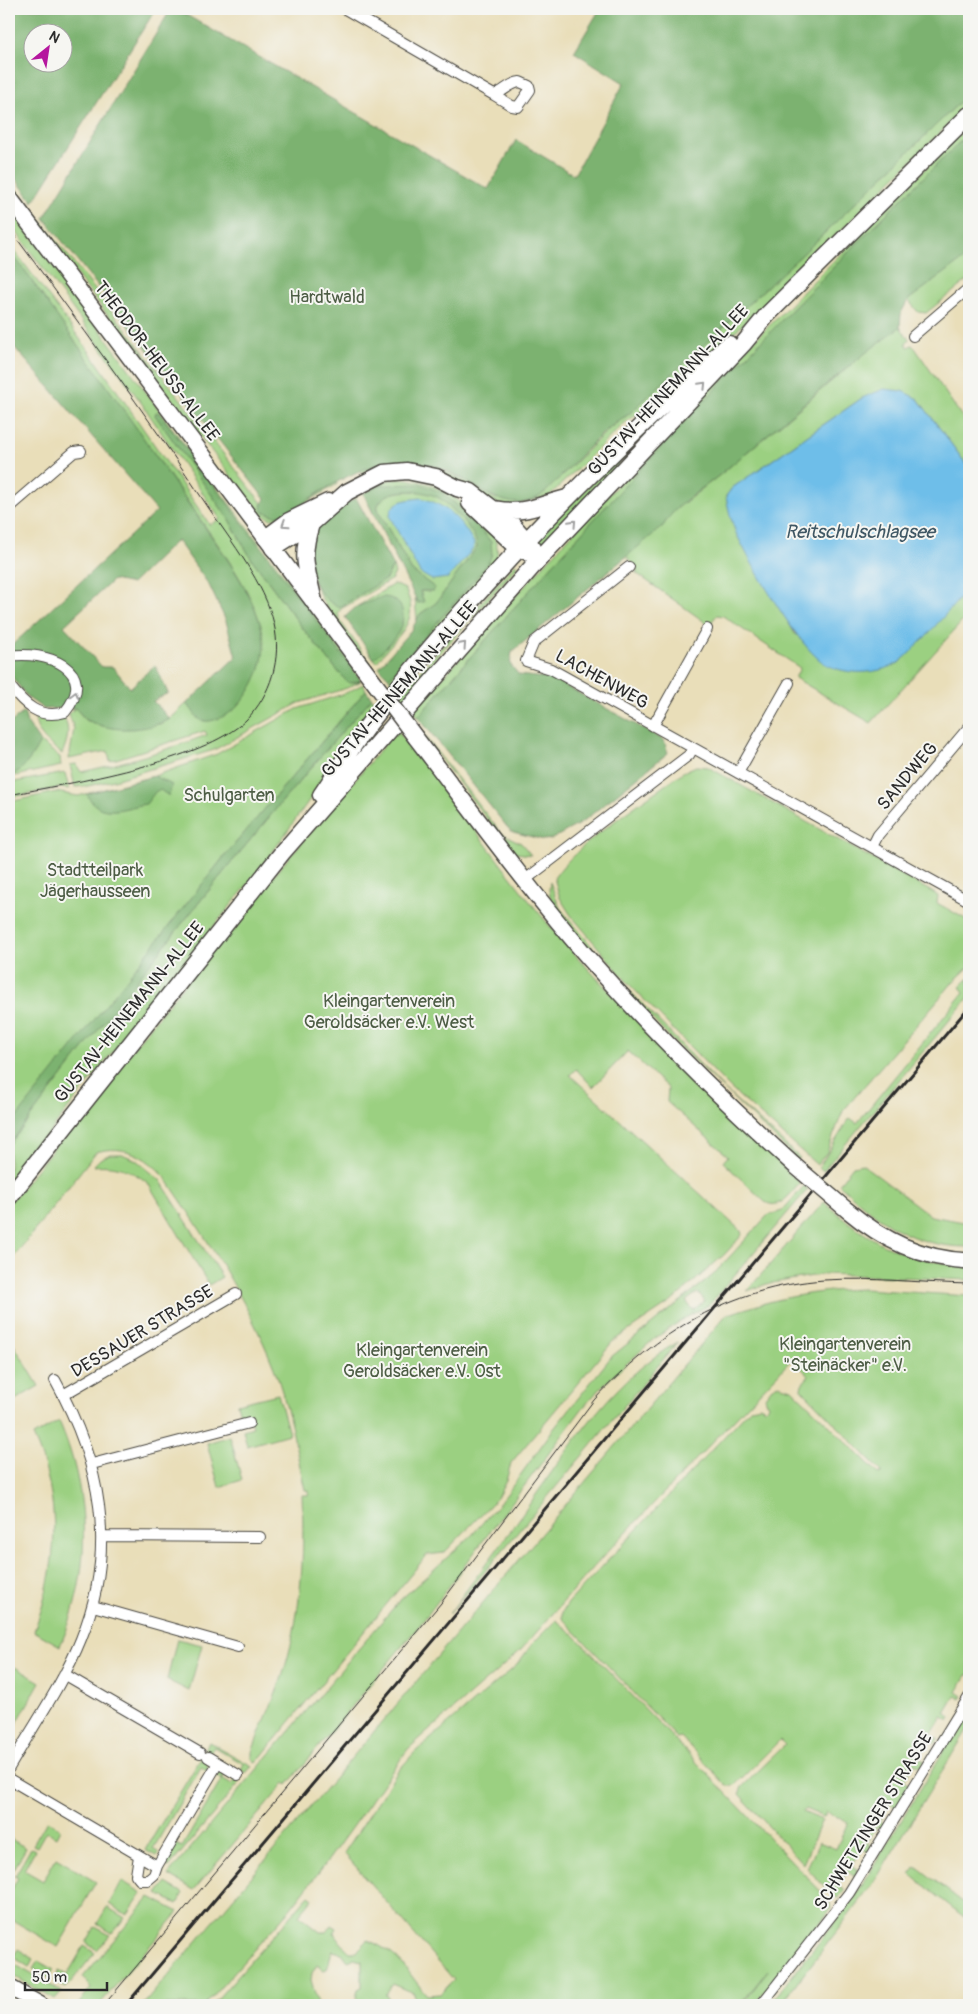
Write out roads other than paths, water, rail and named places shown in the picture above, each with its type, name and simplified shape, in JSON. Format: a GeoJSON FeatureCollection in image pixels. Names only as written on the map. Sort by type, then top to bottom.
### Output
{"type":"FeatureCollection","features":[{"type":"Feature","properties":{"kind":"main road"},"geometry":{"type":"LineString","coordinates":[[766,315],[969,115]]}},
{"type":"Feature","properties":{"kind":"main road","name":"GUSTAV-HEINEMANN-ALLEE"},"geometry":{"type":"LineString","coordinates":[[282,853],[372,721],[436,642],[496,575],[567,498],[667,399],[738,336],[766,315]]}},
{"type":"Feature","properties":{"kind":"main road","name":"GUSTAV-HEINEMANN-ALLEE"},"geometry":{"type":"LineString","coordinates":[[9,1196],[282,853],[540,558],[617,474],[744,342],[766,315]]}},
{"type":"Feature","properties":{"kind":"main road"},"geometry":{"type":"LineString","coordinates":[[270,543],[296,518],[384,473],[407,471],[436,477],[457,488],[471,492],[494,508],[524,544],[540,558]]}},
{"type":"Feature","properties":{"kind":"main road"},"geometry":{"type":"LineString","coordinates":[[457,488],[465,499],[500,531],[524,544]]}},
{"type":"Feature","properties":{"kind":"main road"},"geometry":{"type":"LineString","coordinates":[[270,543],[311,524],[342,495]]}},
{"type":"Feature","properties":{"kind":"main road"},"geometry":{"type":"LineString","coordinates":[[494,508],[517,512],[567,498]]}},
{"type":"Feature","properties":{"kind":"main road"},"geometry":{"type":"LineString","coordinates":[[311,524],[305,542],[304,558],[314,602]]}},
{"type":"Feature","properties":{"kind":"main road"},"geometry":{"type":"LineString","coordinates":[[496,575],[503,556],[500,531]]}},
{"type":"Feature","properties":{"kind":"street"},"geometry":{"type":"LineString","coordinates":[[345,9],[494,95]]}},
{"type":"Feature","properties":{"kind":"street","name":"THEODOR-HEUSS-ALLEE"},"geometry":{"type":"LineString","coordinates":[[9,197],[416,738],[525,880],[585,954],[659,1035],[720,1096],[794,1165],[869,1228],[898,1245],[936,1257],[969,1261]]}},
{"type":"Feature","properties":{"kind":"street"},"geometry":{"type":"LineString","coordinates":[[913,336],[969,288]]}},
{"type":"Feature","properties":{"kind":"street"},"geometry":{"type":"LineString","coordinates":[[9,508],[74,452],[81,451]]}},
{"type":"Feature","properties":{"kind":"street","name":"LACHENWEG"},"geometry":{"type":"LineString","coordinates":[[629,567],[534,642],[526,661],[551,669],[969,902]]}},
{"type":"Feature","properties":{"kind":"street","name":"LACHENWEG"},"geometry":{"type":"LineString","coordinates":[[653,726],[707,629]]}},
{"type":"Feature","properties":{"kind":"street"},"geometry":{"type":"LineString","coordinates":[[9,656],[51,659],[59,663],[78,682],[74,702],[65,712],[47,715],[23,703],[9,685]]}},
{"type":"Feature","properties":{"kind":"street"},"geometry":{"type":"LineString","coordinates":[[738,773],[789,683]]}},
{"type":"Feature","properties":{"kind":"street","name":"SANDWEG"},"geometry":{"type":"LineString","coordinates":[[872,847],[878,836],[969,727]]}},
{"type":"Feature","properties":{"kind":"street"},"geometry":{"type":"LineString","coordinates":[[525,880],[689,755],[693,748]]}},
{"type":"Feature","properties":{"kind":"street","name":"DESSAUER STRASSE"},"geometry":{"type":"LineString","coordinates":[[63,1396],[236,1294]]}},
{"type":"Feature","properties":{"kind":"street"},"geometry":{"type":"LineString","coordinates":[[9,1768],[64,1674],[82,1639],[93,1606],[100,1570],[99,1497],[92,1464],[80,1429],[55,1380]]}},
{"type":"Feature","properties":{"kind":"street"},"geometry":{"type":"LineString","coordinates":[[92,1464],[249,1423]]}},
{"type":"Feature","properties":{"kind":"street"},"geometry":{"type":"LineString","coordinates":[[101,1536],[260,1536]]}},
{"type":"Feature","properties":{"kind":"street"},"geometry":{"type":"LineString","coordinates":[[93,1606],[238,1647]]}},
{"type":"Feature","properties":{"kind":"street"},"geometry":{"type":"LineString","coordinates":[[64,1674],[238,1775]]}},
{"type":"Feature","properties":{"kind":"street","name":"SCHWETZINGER STRASSE"},"geometry":{"type":"LineString","coordinates":[[761,2005],[849,1893],[969,1697]]}},
{"type":"Feature","properties":{"kind":"street"},"geometry":{"type":"LineString","coordinates":[[139,1856],[136,1872],[140,1880],[148,1880],[152,1878],[157,1866],[218,1763]]}},
{"type":"Feature","properties":{"kind":"street"},"geometry":{"type":"LineString","coordinates":[[9,1779],[157,1866]]}},
{"type":"Feature","properties":{"kind":"street"},"geometry":{"type":"LineString","coordinates":[[9,1987],[41,2005]]}},
{"type":"Feature","properties":{"kind":"water","name":"Reitschulschlagsee"},"geometry":{"type":"Polygon","coordinates":[[[884,389],[902,391],[918,399],[969,468],[969,588],[921,642],[901,661],[887,668],[870,672],[845,671],[829,666],[818,658],[805,644],[777,606],[736,533],[726,496],[732,488],[862,398],[884,389]]]}},
{"type":"Feature","properties":{"kind":"water"},"geometry":{"type":"Polygon","coordinates":[[[421,498],[438,504],[452,514],[474,543],[473,549],[448,578],[432,580],[420,573],[390,517],[391,511],[396,504],[405,500],[421,498]]]}},
{"type":"Feature","properties":{"kind":"tram line"},"geometry":{"type":"LineString","coordinates":[[9,228],[135,401],[246,563],[270,609],[277,650],[272,675],[262,699],[246,720],[226,735],[199,748],[134,769],[9,795]]}},
{"type":"Feature","properties":{"kind":"tram line"},"geometry":{"type":"LineString","coordinates":[[104,2005],[441,1603],[594,1400],[643,1354],[697,1317],[757,1292],[790,1284],[824,1280],[861,1279],[969,1284]]}},
{"type":"Feature","properties":{"kind":"railway"},"geometry":{"type":"LineString","coordinates":[[126,2005],[969,1007]]}},
{"type":"Feature","properties":{"kind":"park label","name":"Hardtwald"},"geometry":{"type":"Point","coordinates":[327,297]}},
{"type":"Feature","properties":{"kind":"park label","name":"Schulgarten"},"geometry":{"type":"Point","coordinates":[229,795]}},
{"type":"Feature","properties":{"kind":"park label","name":"Stadtteilpark Jägerhausseen"},"geometry":{"type":"Point","coordinates":[95,880]}},
{"type":"Feature","properties":{"kind":"park label","name":"Kleingartenverein Geroldsäcker e.V. West"},"geometry":{"type":"Point","coordinates":[389,1011]}},
{"type":"Feature","properties":{"kind":"park label","name":"Kleingartenverein \"Steinäcker\" e.V."},"geometry":{"type":"Point","coordinates":[845,1354]}},
{"type":"Feature","properties":{"kind":"park label","name":"Kleingartenverein Geroldsäcker e.V. Ost"},"geometry":{"type":"Point","coordinates":[422,1360]}}]}
